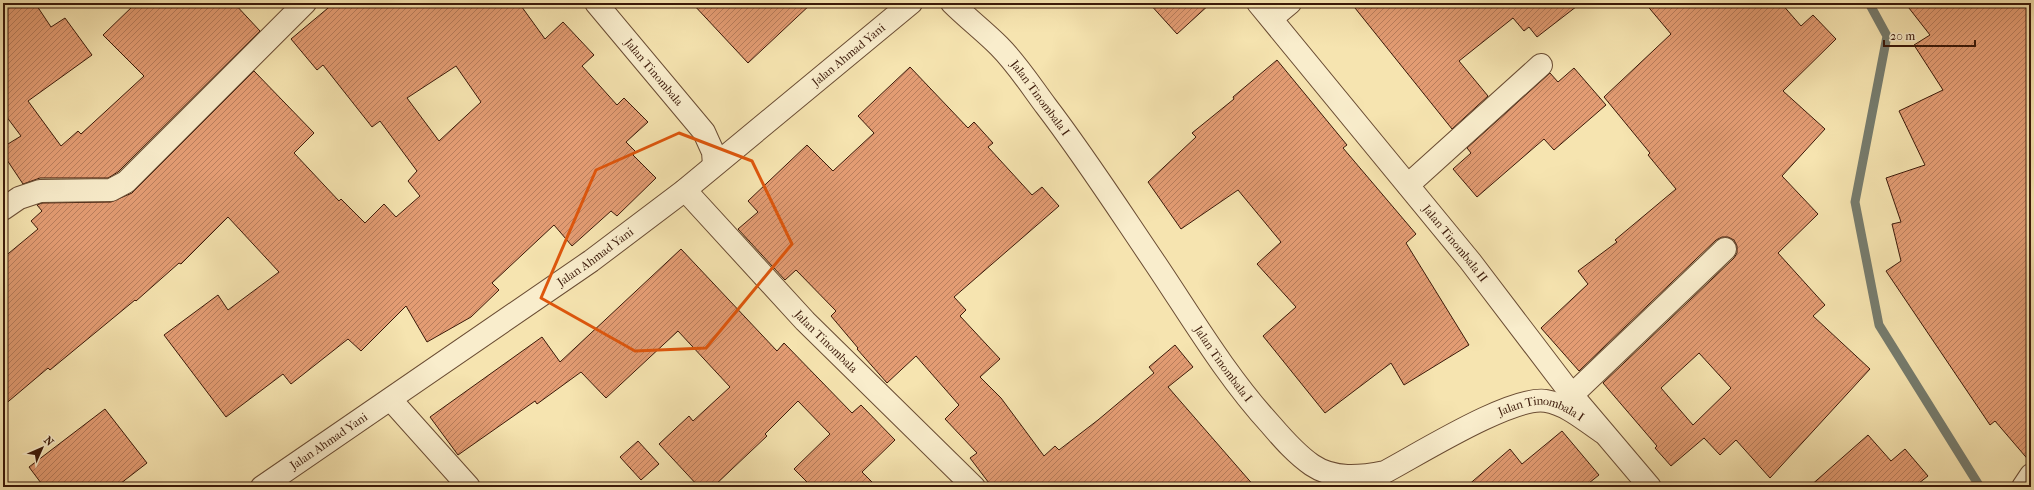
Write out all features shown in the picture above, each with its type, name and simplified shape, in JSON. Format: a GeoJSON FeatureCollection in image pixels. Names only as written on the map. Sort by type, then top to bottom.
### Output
{"type":"FeatureCollection","features":[{"type":"Feature","properties":{"kind":"street"},"geometry":{"type":"LineString","coordinates":[[3,209],[19,198],[40,191],[111,190],[126,182],[305,3]]}},
{"type":"Feature","properties":{"kind":"street","name":"Jalan Tinombala"},"geometry":{"type":"LineString","coordinates":[[596,3],[704,132],[713,152],[714,165]]}},
{"type":"Feature","properties":{"kind":"street","name":"Jalan Ahmad Yani"},"geometry":{"type":"LineString","coordinates":[[262,487],[391,400],[591,261],[685,190],[911,3]]}},
{"type":"Feature","properties":{"kind":"street","name":"Jalan Tinombala I"},"geometry":{"type":"LineString","coordinates":[[952,3],[999,46],[1017,67],[1079,150],[1226,370],[1260,413],[1286,442],[1311,464],[1328,473],[1350,477],[1366,476],[1386,472],[1494,414],[1518,404],[1533,400],[1562,405],[1602,432]]}},
{"type":"Feature","properties":{"kind":"street"},"geometry":{"type":"LineString","coordinates":[[1265,11],[1290,3]]}},
{"type":"Feature","properties":{"kind":"street","name":"Jalan Tinombala II"},"geometry":{"type":"LineString","coordinates":[[1265,11],[1470,261],[1572,395],[1650,487]]}},
{"type":"Feature","properties":{"kind":"street"},"geometry":{"type":"LineString","coordinates":[[1408,185],[1541,65]]}},
{"type":"Feature","properties":{"kind":"street","name":"Jalan Tinombala"},"geometry":{"type":"LineString","coordinates":[[685,190],[805,321],[974,487]]}},
{"type":"Feature","properties":{"kind":"street"},"geometry":{"type":"LineString","coordinates":[[1572,395],[1725,249]]}},
{"type":"Feature","properties":{"kind":"street"},"geometry":{"type":"LineString","coordinates":[[391,400],[469,487]]}},
{"type":"Feature","properties":{"kind":"street"},"geometry":{"type":"LineString","coordinates":[[2023,487],[2031,475]]}},
{"type":"Feature","properties":{"kind":"highlighted area"},"geometry":{"type":"Polygon","coordinates":[[[679,133],[752,161],[792,244],[706,348],[635,351],[541,298],[596,170],[679,133]]]}},
{"type":"Feature","properties":{"kind":"building"},"geometry":{"type":"Polygon","coordinates":[[[3,3],[35,3],[51,27],[65,18],[92,55],[28,101],[61,146],[78,131],[81,134],[144,76],[103,35],[136,3],[234,3],[260,31],[118,172],[108,178],[40,178],[23,184],[3,154],[3,147],[21,136],[6,116],[3,118],[3,3]]]}},
{"type":"Feature","properties":{"kind":"building"},"geometry":{"type":"Polygon","coordinates":[[[334,3],[519,3],[545,39],[563,22],[594,55],[582,66],[617,105],[624,98],[648,122],[626,142],[636,152],[633,155],[656,178],[617,216],[611,211],[572,246],[554,225],[492,283],[499,290],[471,317],[427,342],[406,306],[361,351],[348,339],[291,384],[283,374],[226,417],[164,335],[218,295],[228,310],[279,272],[228,217],[181,264],[179,263],[136,301],[135,300],[50,370],[48,368],[3,406],[3,258],[38,229],[31,221],[42,211],[37,205],[42,203],[111,202],[132,193],[254,71],[314,133],[294,153],[339,201],[341,199],[365,223],[384,204],[396,217],[420,196],[408,181],[417,171],[380,121],[372,127],[323,65],[317,70],[291,39],[334,3]],[[456,66],[407,98],[439,141],[481,102],[456,66]]]}},
{"type":"Feature","properties":{"kind":"building"},"geometry":{"type":"Polygon","coordinates":[[[692,3],[812,3],[748,63],[692,3]]]}},
{"type":"Feature","properties":{"kind":"building"},"geometry":{"type":"Polygon","coordinates":[[[1149,3],[1211,3],[1177,34],[1149,3]]]}},
{"type":"Feature","properties":{"kind":"building"},"geometry":{"type":"Polygon","coordinates":[[[1351,3],[1581,3],[1537,37],[1529,27],[1524,31],[1513,18],[1459,61],[1488,96],[1452,129],[1351,3]]]}},
{"type":"Feature","properties":{"kind":"building"},"geometry":{"type":"Polygon","coordinates":[[[1645,3],[1781,3],[1801,26],[1813,15],[1836,39],[1783,91],[1825,129],[1782,176],[1818,214],[1778,253],[1825,305],[1813,316],[1870,369],[1770,478],[1736,440],[1720,455],[1704,438],[1671,466],[1655,448],[1657,446],[1603,383],[1734,258],[1737,253],[1737,246],[1734,240],[1728,237],[1722,237],[1716,240],[1579,371],[1541,328],[1588,284],[1578,271],[1617,242],[1615,240],[1676,189],[1648,155],[1650,153],[1604,97],[1671,34],[1645,3]],[[1699,353],[1661,388],[1693,425],[1731,388],[1699,353]]]}},
{"type":"Feature","properties":{"kind":"building"},"geometry":{"type":"Polygon","coordinates":[[[1905,3],[2031,3],[2031,463],[1995,421],[1990,425],[1886,271],[1901,261],[1892,224],[1901,222],[1886,178],[1925,165],[1899,111],[1943,90],[1914,45],[1930,35],[1905,3]]]}},
{"type":"Feature","properties":{"kind":"building"},"geometry":{"type":"Polygon","coordinates":[[[1277,60],[1347,145],[1343,148],[1416,234],[1406,243],[1469,345],[1404,385],[1391,363],[1325,413],[1263,336],[1296,307],[1257,264],[1281,242],[1238,190],[1181,229],[1148,182],[1196,137],[1192,133],[1234,99],[1233,97],[1277,60]]]}},
{"type":"Feature","properties":{"kind":"building"},"geometry":{"type":"Polygon","coordinates":[[[910,67],[968,128],[974,122],[993,143],[988,147],[1032,195],[1042,187],[1059,206],[954,297],[966,310],[960,316],[1000,359],[980,377],[1001,398],[1044,456],[1055,446],[1059,450],[1098,420],[1154,373],[1149,367],[1175,345],[1193,367],[1168,387],[1255,487],[992,487],[970,458],[977,453],[945,419],[959,405],[916,356],[887,383],[857,349],[858,348],[831,316],[836,311],[796,270],[785,280],[738,229],[758,212],[748,201],[807,145],[833,171],[874,133],[858,116],[910,67]]]}},
{"type":"Feature","properties":{"kind":"building"},"geometry":{"type":"Polygon","coordinates":[[[1574,68],[1606,105],[1554,150],[1544,139],[1477,197],[1453,169],[1471,153],[1467,148],[1550,73],[1558,82],[1574,68]]]}},
{"type":"Feature","properties":{"kind":"building"},"geometry":{"type":"Polygon","coordinates":[[[681,249],[777,351],[784,343],[852,413],[861,405],[895,440],[862,472],[877,487],[812,487],[794,469],[830,434],[798,401],[765,434],[767,436],[713,487],[699,487],[659,444],[689,416],[693,421],[730,387],[678,331],[606,398],[581,372],[537,404],[535,401],[458,455],[430,417],[542,337],[560,362],[681,249]]]}},
{"type":"Feature","properties":{"kind":"building"},"geometry":{"type":"Polygon","coordinates":[[[105,409],[147,463],[116,487],[44,487],[29,467],[105,409]]]}},
{"type":"Feature","properties":{"kind":"building"},"geometry":{"type":"Polygon","coordinates":[[[1562,431],[1599,475],[1584,487],[1466,487],[1510,449],[1522,464],[1562,431]]]}},
{"type":"Feature","properties":{"kind":"building"},"geometry":{"type":"Polygon","coordinates":[[[1868,435],[1891,461],[1905,449],[1928,476],[1914,487],[1809,487],[1868,435]]]}},
{"type":"Feature","properties":{"kind":"building"},"geometry":{"type":"Polygon","coordinates":[[[638,441],[659,464],[641,480],[620,457],[638,441]]]}},
{"type":"Feature","properties":{"kind":"waterway"},"geometry":{"type":"LineString","coordinates":[[1869,3],[1887,36],[1855,202],[1879,325],[1980,487]]}}]}
